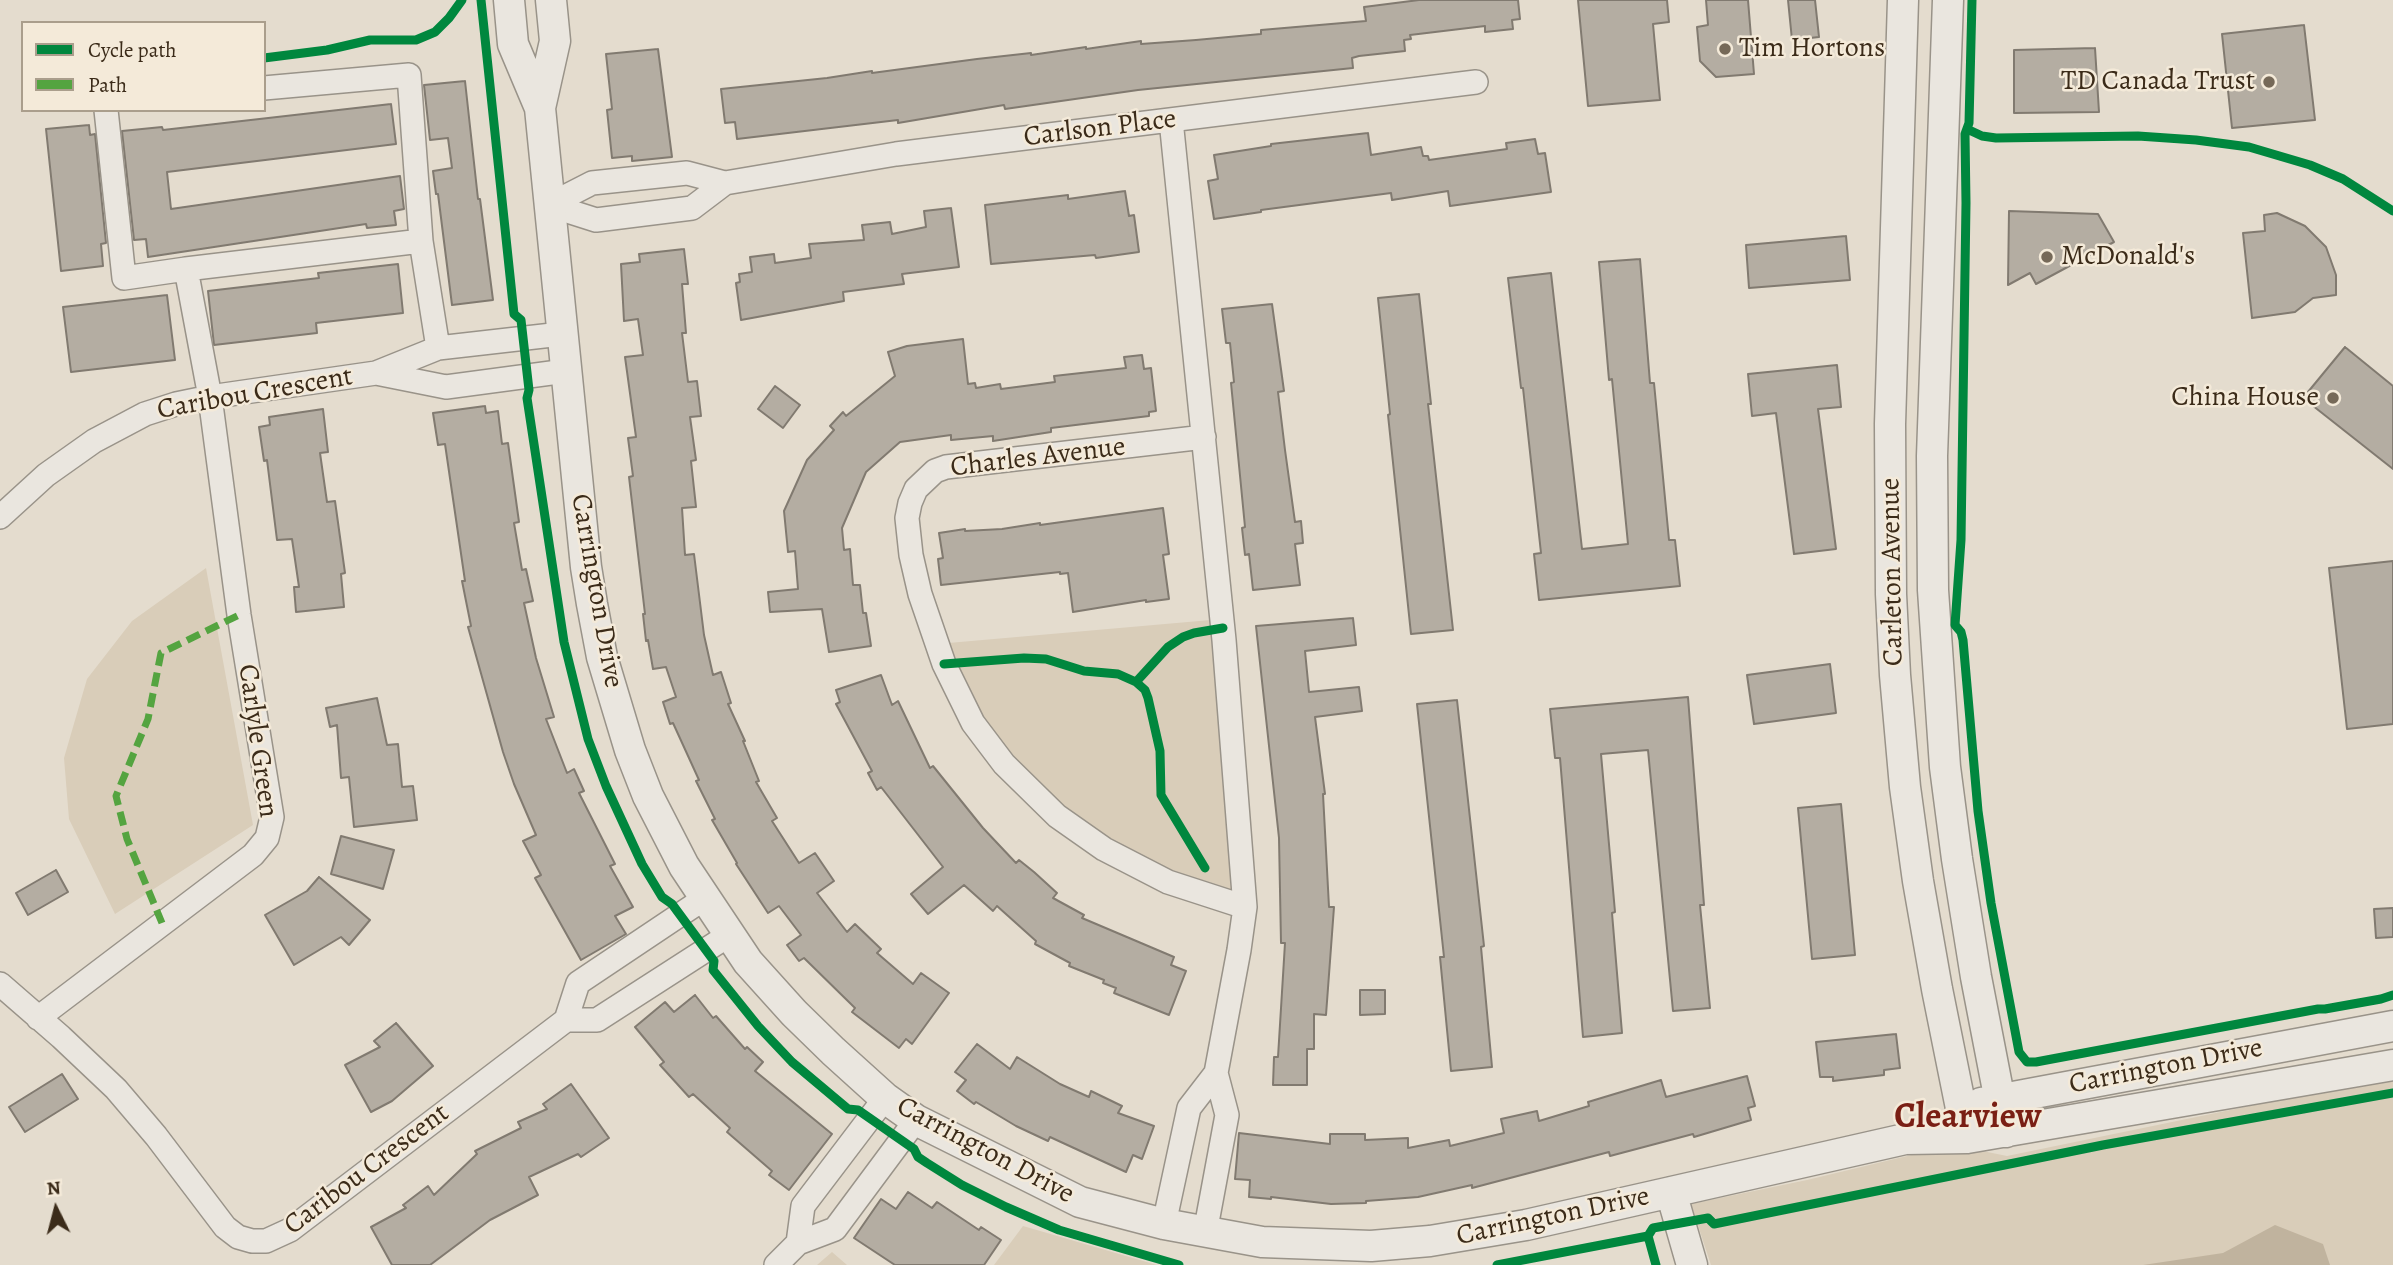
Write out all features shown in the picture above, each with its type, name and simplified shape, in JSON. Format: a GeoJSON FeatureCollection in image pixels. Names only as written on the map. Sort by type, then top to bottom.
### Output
{"type":"FeatureCollection","features":[{"type":"Feature","properties":{"kind":"street","name":"Carrington Drive"},"geometry":{"type":"LineString","coordinates":[[509,0],[513,44],[540,108],[586,567],[602,657],[630,750],[648,796],[684,866],[748,962],[794,1013],[885,1098],[916,1120],[1080,1202],[1164,1224],[1262,1242],[1371,1246],[1490,1232],[1905,1139],[1967,1138],[2393,1065]]}},
{"type":"Feature","properties":{"kind":"street","name":"Carrington Drive"},"geometry":{"type":"LineString","coordinates":[[540,108],[555,41],[551,0]]}},
{"type":"Feature","properties":{"kind":"street","name":"Carleton Avenue"},"geometry":{"type":"LineString","coordinates":[[1903,0],[1890,424],[1894,662],[1905,787],[1918,881],[1967,1138]]}},
{"type":"Feature","properties":{"kind":"street","name":"Carleton Avenue"},"geometry":{"type":"LineString","coordinates":[[1948,0],[1931,456],[1933,590],[1945,767],[1957,859],[2006,1132]]}},
{"type":"Feature","properties":{"kind":"street"},"geometry":{"type":"LineString","coordinates":[[266,89],[409,75],[421,241],[438,348]]}},
{"type":"Feature","properties":{"kind":"street","name":"Carlson Place"},"geometry":{"type":"LineString","coordinates":[[549,205],[592,183],[687,173],[725,183],[896,154],[1476,82]]}},
{"type":"Feature","properties":{"kind":"street"},"geometry":{"type":"LineString","coordinates":[[106,112],[124,278],[421,241]]}},
{"type":"Feature","properties":{"kind":"street"},"geometry":{"type":"LineString","coordinates":[[1171,120],[1231,723],[1245,907],[1216,1073],[1227,1115],[1205,1233]]}},
{"type":"Feature","properties":{"kind":"street","name":"Carlson Place"},"geometry":{"type":"LineString","coordinates":[[549,205],[596,220],[692,208],[725,183]]}},
{"type":"Feature","properties":{"kind":"street","name":"Carlyle Green"},"geometry":{"type":"LineString","coordinates":[[38,1018],[253,855],[262,846],[270,829],[272,805],[239,615],[210,397],[186,269]]}},
{"type":"Feature","properties":{"kind":"street","name":"Caribou Crescent"},"geometry":{"type":"LineString","coordinates":[[0,517],[46,475],[118,426],[145,414],[210,397],[376,373],[438,348],[561,334]]}},
{"type":"Feature","properties":{"kind":"street","name":"Caribou Crescent"},"geometry":{"type":"LineString","coordinates":[[376,373],[446,387],[566,371]]}},
{"type":"Feature","properties":{"kind":"street","name":"Charles Avenue"},"geometry":{"type":"LineString","coordinates":[[1204,437],[946,467],[935,471],[916,489],[910,503],[911,555],[920,594],[944,664],[973,723],[1004,764],[1057,816],[1104,849],[1168,882],[1245,907]]}},
{"type":"Feature","properties":{"kind":"street"},"geometry":{"type":"LineString","coordinates":[[705,898],[578,983],[566,1020],[597,1020],[729,935]]}},
{"type":"Feature","properties":{"kind":"street","name":"Caribou Crescent"},"geometry":{"type":"LineString","coordinates":[[0,984],[94,1068],[136,1111],[225,1227],[238,1237],[252,1241],[266,1241],[290,1230],[566,1020]]}},
{"type":"Feature","properties":{"kind":"street","name":"Carrington Drive"},"geometry":{"type":"LineString","coordinates":[[1905,1139],[1960,1109],[1999,1098],[2393,1026]]}},
{"type":"Feature","properties":{"kind":"street"},"geometry":{"type":"LineString","coordinates":[[1164,1224],[1189,1108],[1216,1073]]}},
{"type":"Feature","properties":{"kind":"street"},"geometry":{"type":"LineString","coordinates":[[798,1243],[803,1206],[885,1098]]}},
{"type":"Feature","properties":{"kind":"street"},"geometry":{"type":"LineString","coordinates":[[776,1265],[798,1243],[835,1229],[916,1120]]}},
{"type":"Feature","properties":{"kind":"street"},"geometry":{"type":"LineString","coordinates":[[1671,1192],[1692,1265]]}},
{"type":"Feature","properties":{"kind":"shaded area"},"geometry":{"type":"Polygon","coordinates":[[[206,568],[253,825],[115,914],[69,819],[64,758],[87,679],[132,621],[206,568]]]}},
{"type":"Feature","properties":{"kind":"shaded area"},"geometry":{"type":"Polygon","coordinates":[[[1222,619],[1245,907],[1168,882],[1004,764],[937,644],[1222,619]]]}},
{"type":"Feature","properties":{"kind":"shaded area"},"geometry":{"type":"Polygon","coordinates":[[[2393,1080],[2393,1265],[1711,1265],[1691,1204],[1953,1145],[2007,1156],[2342,1087],[2393,1080]]]}},
{"type":"Feature","properties":{"kind":"shaded area"},"geometry":{"type":"Polygon","coordinates":[[[2275,1225],[2323,1244],[2330,1265],[2143,1265],[2223,1253],[2275,1225]]]}},
{"type":"Feature","properties":{"kind":"shaded area"},"geometry":{"type":"Polygon","coordinates":[[[1023,1226],[1157,1265],[994,1265],[1023,1226]]]}},
{"type":"Feature","properties":{"kind":"shaded area"},"geometry":{"type":"Polygon","coordinates":[[[832,1252],[847,1265],[817,1265],[832,1252]]]}},
{"type":"Feature","properties":{"kind":"building"},"geometry":{"type":"Polygon","coordinates":[[[1419,0],[1518,0],[1520,19],[1512,20],[1513,29],[1485,32],[1485,26],[1410,35],[1411,39],[1404,40],[1405,51],[1352,58],[1353,68],[1138,90],[1005,109],[1004,105],[898,123],[898,120],[737,139],[735,122],[725,123],[721,89],[1141,41],[1141,44],[1196,40],[1261,34],[1261,30],[1366,21],[1364,7],[1419,0]]]}},
{"type":"Feature","properties":{"kind":"building"},"geometry":{"type":"Polygon","coordinates":[[[1578,0],[1667,0],[1669,22],[1653,24],[1660,100],[1588,106],[1578,0]]]}},
{"type":"Feature","properties":{"kind":"building"},"geometry":{"type":"Polygon","coordinates":[[[1706,0],[1748,0],[1754,74],[1716,77],[1700,61],[1697,27],[1708,25],[1706,0]]]}},
{"type":"Feature","properties":{"kind":"building"},"geometry":{"type":"Polygon","coordinates":[[[1788,0],[1815,0],[1819,37],[1792,40],[1788,0]]]}},
{"type":"Feature","properties":{"kind":"building","name":"TD Canada Trust"},"geometry":{"type":"Polygon","coordinates":[[[2304,25],[2315,120],[2232,128],[2222,34],[2304,25]]]}},
{"type":"Feature","properties":{"kind":"building"},"geometry":{"type":"Polygon","coordinates":[[[2095,48],[2099,112],[2014,113],[2014,50],[2095,48]]]}},
{"type":"Feature","properties":{"kind":"building"},"geometry":{"type":"Polygon","coordinates":[[[658,49],[672,157],[632,161],[632,156],[612,158],[607,110],[612,109],[606,54],[658,49]]]}},
{"type":"Feature","properties":{"kind":"building"},"geometry":{"type":"Polygon","coordinates":[[[465,81],[493,300],[452,305],[433,171],[452,168],[448,138],[430,140],[424,85],[465,81]]]}},
{"type":"Feature","properties":{"kind":"building"},"geometry":{"type":"Polygon","coordinates":[[[391,104],[396,144],[167,172],[171,209],[400,176],[404,209],[394,211],[396,225],[367,228],[366,224],[148,257],[146,239],[134,240],[122,131],[162,127],[163,130],[391,104]]]}},
{"type":"Feature","properties":{"kind":"building"},"geometry":{"type":"Polygon","coordinates":[[[89,125],[90,135],[95,134],[106,243],[101,244],[103,266],[61,271],[46,129],[89,125]]]}},
{"type":"Feature","properties":{"kind":"building"},"geometry":{"type":"Polygon","coordinates":[[[1368,133],[1371,155],[1421,147],[1423,156],[1428,156],[1429,160],[1507,149],[1506,143],[1535,139],[1538,154],[1545,153],[1551,192],[1450,206],[1448,191],[1392,200],[1391,193],[1214,219],[1208,181],[1218,179],[1214,155],[1271,144],[1368,133]]]}},
{"type":"Feature","properties":{"kind":"building"},"geometry":{"type":"Polygon","coordinates":[[[1125,191],[1129,216],[1134,215],[1139,252],[1096,258],[1095,255],[991,264],[985,205],[1068,195],[1068,199],[1125,191]]]}},
{"type":"Feature","properties":{"kind":"building"},"geometry":{"type":"Polygon","coordinates":[[[951,208],[959,267],[902,274],[904,284],[843,292],[844,301],[741,320],[736,283],[740,282],[739,274],[752,272],[750,257],[774,254],[775,263],[811,258],[809,244],[864,240],[862,225],[890,222],[892,234],[926,227],[924,211],[951,208]]]}},
{"type":"Feature","properties":{"kind":"building","name":"McDonald's"},"geometry":{"type":"Polygon","coordinates":[[[2009,211],[2098,214],[2114,242],[2036,284],[2030,273],[2008,285],[2009,211]]]}},
{"type":"Feature","properties":{"kind":"building"},"geometry":{"type":"Polygon","coordinates":[[[2277,213],[2305,226],[2326,247],[2336,275],[2336,295],[2313,298],[2295,312],[2252,318],[2243,233],[2265,231],[2264,215],[2277,213]]]}},
{"type":"Feature","properties":{"kind":"building"},"geometry":{"type":"Polygon","coordinates":[[[1846,236],[1850,280],[1749,288],[1746,245],[1846,236]]]}},
{"type":"Feature","properties":{"kind":"building"},"geometry":{"type":"Polygon","coordinates":[[[684,249],[688,284],[682,284],[686,333],[682,333],[688,382],[697,381],[701,416],[690,417],[696,460],[691,461],[696,507],[682,508],[685,555],[694,554],[704,635],[713,675],[721,672],[731,703],[728,704],[759,781],[756,782],[777,818],[772,821],[799,863],[815,853],[834,881],[817,893],[847,932],[855,924],[881,949],[877,953],[913,984],[921,973],[949,993],[912,1044],[906,1039],[899,1048],[852,1012],[855,1008],[804,958],[799,961],[787,945],[801,935],[779,906],[768,913],[736,864],[712,820],[715,819],[696,781],[699,780],[673,723],[670,724],[663,702],[676,697],[666,667],[653,669],[648,640],[646,641],[629,477],[633,476],[628,438],[636,437],[625,357],[643,355],[638,319],[624,321],[621,264],[640,262],[639,254],[684,249]]]}},
{"type":"Feature","properties":{"kind":"building"},"geometry":{"type":"Polygon","coordinates":[[[1640,259],[1650,383],[1654,383],[1669,540],[1675,540],[1680,586],[1539,600],[1534,554],[1541,553],[1508,278],[1551,273],[1582,549],[1628,544],[1612,379],[1609,380],[1599,262],[1640,259]]]}},
{"type":"Feature","properties":{"kind":"building"},"geometry":{"type":"Polygon","coordinates":[[[398,264],[403,313],[316,323],[317,333],[214,345],[208,291],[319,278],[318,273],[398,264]]]}},
{"type":"Feature","properties":{"kind":"building"},"geometry":{"type":"Polygon","coordinates":[[[1419,294],[1431,404],[1428,404],[1453,630],[1411,634],[1378,298],[1419,294]]]}},
{"type":"Feature","properties":{"kind":"building"},"geometry":{"type":"Polygon","coordinates":[[[167,295],[175,360],[71,372],[63,307],[167,295]]]}},
{"type":"Feature","properties":{"kind":"building"},"geometry":{"type":"Polygon","coordinates":[[[1272,304],[1284,391],[1278,392],[1285,450],[1295,522],[1301,521],[1303,543],[1295,544],[1300,585],[1253,590],[1249,554],[1245,555],[1242,528],[1245,527],[1231,383],[1234,382],[1230,343],[1226,343],[1222,309],[1272,304]]]}},
{"type":"Feature","properties":{"kind":"building"},"geometry":{"type":"Polygon","coordinates":[[[963,339],[968,384],[975,383],[976,388],[1000,384],[1001,389],[1055,382],[1054,376],[1126,368],[1124,357],[1142,355],[1144,369],[1151,368],[1156,411],[1149,412],[1149,416],[1051,428],[1051,432],[993,441],[993,436],[951,440],[951,435],[900,442],[866,472],[842,528],[844,550],[850,549],[853,585],[860,585],[871,646],[829,652],[822,609],[770,612],[768,592],[798,589],[795,551],[788,552],[784,511],[807,460],[834,430],[830,426],[843,412],[846,416],[895,376],[888,352],[907,346],[963,339]]]}},
{"type":"Feature","properties":{"kind":"building"},"geometry":{"type":"Polygon","coordinates":[[[2345,347],[2393,386],[2393,469],[2303,398],[2345,347]]]}},
{"type":"Feature","properties":{"kind":"building"},"geometry":{"type":"Polygon","coordinates":[[[1837,365],[1841,407],[1818,409],[1836,549],[1794,554],[1776,413],[1752,416],[1748,374],[1837,365]]]}},
{"type":"Feature","properties":{"kind":"building"},"geometry":{"type":"Polygon","coordinates":[[[775,386],[800,405],[783,428],[758,409],[775,386]]]}},
{"type":"Feature","properties":{"kind":"building"},"geometry":{"type":"Polygon","coordinates":[[[485,406],[486,413],[498,411],[502,444],[508,443],[519,522],[514,523],[522,570],[526,569],[533,601],[524,603],[536,658],[554,717],[546,719],[567,773],[574,769],[584,791],[579,793],[615,864],[610,866],[633,907],[615,916],[626,934],[581,960],[535,878],[541,875],[523,841],[536,835],[503,752],[468,627],[471,626],[462,581],[465,581],[445,444],[438,445],[433,413],[485,406]]]}},
{"type":"Feature","properties":{"kind":"building"},"geometry":{"type":"Polygon","coordinates":[[[323,409],[328,452],[320,453],[327,502],[335,501],[345,573],[341,574],[344,607],[296,612],[294,587],[299,587],[292,539],[277,540],[267,460],[264,461],[259,427],[270,425],[269,417],[323,409]]]}},
{"type":"Feature","properties":{"kind":"building"},"geometry":{"type":"Polygon","coordinates":[[[1163,508],[1169,554],[1163,555],[1169,599],[1073,612],[1068,573],[1060,572],[941,585],[938,559],[943,558],[939,533],[1040,525],[1163,508]]]}},
{"type":"Feature","properties":{"kind":"building"},"geometry":{"type":"Polygon","coordinates":[[[2393,561],[2393,724],[2347,729],[2329,568],[2393,561]]]}},
{"type":"Feature","properties":{"kind":"building"},"geometry":{"type":"Polygon","coordinates":[[[1353,618],[1356,645],[1305,651],[1309,692],[1359,687],[1362,711],[1315,717],[1325,794],[1329,907],[1334,907],[1326,1015],[1314,1014],[1314,1049],[1307,1049],[1307,1085],[1273,1085],[1274,1057],[1278,1057],[1285,943],[1281,943],[1279,838],[1256,626],[1353,618]]]}},
{"type":"Feature","properties":{"kind":"building"},"geometry":{"type":"Polygon","coordinates":[[[1830,664],[1836,713],[1754,724],[1747,675],[1830,664]]]}},
{"type":"Feature","properties":{"kind":"building"},"geometry":{"type":"Polygon","coordinates":[[[881,675],[892,705],[898,701],[930,768],[933,766],[983,828],[1016,863],[1019,860],[1034,872],[1057,893],[1053,898],[1084,915],[1082,918],[1174,957],[1171,965],[1186,971],[1169,1015],[1114,993],[1116,988],[1103,983],[1104,980],[1069,966],[1070,963],[1035,944],[1036,941],[997,906],[993,911],[964,885],[928,914],[911,894],[943,867],[881,787],[877,790],[868,773],[872,771],[836,704],[840,702],[836,690],[881,675]]]}},
{"type":"Feature","properties":{"kind":"building"},"geometry":{"type":"Polygon","coordinates":[[[1688,697],[1704,905],[1700,905],[1710,1008],[1673,1011],[1648,750],[1601,754],[1615,912],[1612,913],[1622,1033],[1583,1037],[1560,758],[1555,758],[1550,709],[1688,697]]]}},
{"type":"Feature","properties":{"kind":"building"},"geometry":{"type":"Polygon","coordinates":[[[377,698],[387,745],[398,744],[402,787],[413,786],[417,820],[354,827],[349,777],[341,778],[337,725],[330,727],[326,708],[377,698]]]}},
{"type":"Feature","properties":{"kind":"building"},"geometry":{"type":"Polygon","coordinates":[[[1457,700],[1484,946],[1481,947],[1492,1067],[1451,1071],[1440,957],[1444,957],[1417,704],[1457,700]]]}},
{"type":"Feature","properties":{"kind":"building"},"geometry":{"type":"Polygon","coordinates":[[[1841,804],[1855,955],[1812,959],[1798,808],[1841,804]]]}},
{"type":"Feature","properties":{"kind":"building"},"geometry":{"type":"Polygon","coordinates":[[[341,836],[394,850],[383,889],[331,874],[341,836]]]}},
{"type":"Feature","properties":{"kind":"building"},"geometry":{"type":"Polygon","coordinates":[[[56,870],[68,892],[28,915],[16,893],[56,870]]]}},
{"type":"Feature","properties":{"kind":"building"},"geometry":{"type":"Polygon","coordinates":[[[319,877],[370,920],[349,945],[341,937],[294,965],[265,915],[307,891],[319,877]]]}},
{"type":"Feature","properties":{"kind":"building"},"geometry":{"type":"Polygon","coordinates":[[[2393,908],[2393,937],[2376,938],[2374,909],[2393,908]]]}},
{"type":"Feature","properties":{"kind":"building"},"geometry":{"type":"Polygon","coordinates":[[[1360,990],[1385,990],[1385,1014],[1360,1015],[1360,990]]]}},
{"type":"Feature","properties":{"kind":"building"},"geometry":{"type":"Polygon","coordinates":[[[695,995],[713,1018],[716,1016],[745,1049],[747,1047],[763,1062],[755,1071],[832,1134],[789,1190],[769,1175],[772,1171],[727,1132],[730,1128],[693,1094],[689,1097],[660,1065],[664,1062],[635,1027],[665,1002],[674,1012],[695,995]]]}},
{"type":"Feature","properties":{"kind":"building"},"geometry":{"type":"Polygon","coordinates":[[[396,1023],[433,1066],[392,1101],[371,1112],[345,1065],[380,1047],[374,1041],[396,1023]]]}},
{"type":"Feature","properties":{"kind":"building"},"geometry":{"type":"Polygon","coordinates":[[[1896,1034],[1900,1068],[1884,1070],[1884,1075],[1833,1081],[1833,1077],[1820,1077],[1816,1042],[1896,1034]]]}},
{"type":"Feature","properties":{"kind":"building"},"geometry":{"type":"Polygon","coordinates":[[[977,1044],[1010,1069],[1017,1057],[1060,1084],[1089,1097],[1091,1091],[1122,1106],[1118,1113],[1154,1126],[1142,1159],[1133,1155],[1126,1172],[1050,1137],[1048,1141],[976,1102],[974,1104],[957,1091],[966,1080],[955,1072],[977,1044]]]}},
{"type":"Feature","properties":{"kind":"building"},"geometry":{"type":"Polygon","coordinates":[[[62,1074],[78,1099],[25,1132],[9,1107],[62,1074]]]}},
{"type":"Feature","properties":{"kind":"building"},"geometry":{"type":"Polygon","coordinates":[[[1747,1076],[1755,1106],[1748,1108],[1751,1120],[1694,1137],[1693,1134],[1610,1156],[1609,1152],[1472,1188],[1472,1185],[1418,1197],[1331,1204],[1249,1197],[1250,1180],[1235,1179],[1239,1133],[1330,1144],[1330,1134],[1365,1134],[1365,1140],[1408,1138],[1408,1148],[1449,1140],[1450,1146],[1504,1133],[1501,1119],[1537,1111],[1539,1121],[1589,1106],[1588,1102],[1661,1080],[1666,1097],[1747,1076]]]}},
{"type":"Feature","properties":{"kind":"building"},"geometry":{"type":"Polygon","coordinates":[[[571,1084],[609,1138],[581,1157],[578,1154],[529,1177],[538,1195],[490,1220],[430,1265],[392,1265],[371,1227],[406,1208],[403,1205],[428,1186],[434,1195],[477,1154],[475,1151],[521,1128],[518,1122],[547,1109],[543,1104],[571,1084]]]}},
{"type":"Feature","properties":{"kind":"building"},"geometry":{"type":"Polygon","coordinates":[[[908,1192],[932,1208],[937,1202],[979,1230],[981,1227],[1001,1240],[984,1265],[895,1265],[854,1238],[881,1199],[896,1209],[908,1192]]]}},
{"type":"Feature","properties":{"kind":"marked path"},"geometry":{"type":"LineString","coordinates":[[162,923],[127,839],[116,796],[148,719],[161,653],[239,615]]}},
{"type":"Feature","properties":{"kind":"cycle path"},"geometry":{"type":"LineString","coordinates":[[266,58],[327,50],[370,40],[416,40],[435,32],[462,0]]}},
{"type":"Feature","properties":{"kind":"cycle path"},"geometry":{"type":"LineString","coordinates":[[481,0],[514,314],[521,320],[529,390],[527,398],[564,642],[588,739],[606,786],[642,864],[662,897],[672,904],[714,961],[713,970],[758,1026],[792,1062],[848,1109],[858,1110],[914,1149],[918,1157],[962,1185],[1006,1207],[1059,1230],[1179,1265]]}},
{"type":"Feature","properties":{"kind":"cycle path"},"geometry":{"type":"LineString","coordinates":[[1972,0],[1969,123],[1965,134],[1961,540],[1955,625],[1963,640],[1978,811],[1991,903],[2019,1052],[2027,1062],[2036,1062],[2393,995]]}},
{"type":"Feature","properties":{"kind":"cycle path"},"geometry":{"type":"LineString","coordinates":[[1967,129],[1982,136],[1996,138],[2138,136],[2249,147],[2310,165],[2343,179],[2393,211]]}},
{"type":"Feature","properties":{"kind":"cycle path"},"geometry":{"type":"LineString","coordinates":[[1136,682],[1168,647],[1183,637],[1223,628]]}},
{"type":"Feature","properties":{"kind":"cycle path"},"geometry":{"type":"LineString","coordinates":[[944,664],[1046,659],[1084,671],[1118,674],[1136,682],[1145,690],[1148,698],[1160,751],[1161,795],[1205,868]]}},
{"type":"Feature","properties":{"kind":"cycle path"},"geometry":{"type":"LineString","coordinates":[[1648,1236],[1653,1228],[1708,1218],[1714,1224],[2103,1145],[2393,1093]]}},
{"type":"Feature","properties":{"kind":"cycle path"},"geometry":{"type":"LineString","coordinates":[[1497,1265],[1648,1236],[1656,1265]]}},
{"type":"Feature","properties":{"kind":"place","name":"Tim Hortons"},"geometry":{"type":"Point","coordinates":[1725,49]}},
{"type":"Feature","properties":{"kind":"place","name":"TD Canada Trust"},"geometry":{"type":"Point","coordinates":[2269,82]}},
{"type":"Feature","properties":{"kind":"place","name":"McDonald's"},"geometry":{"type":"Point","coordinates":[2047,257]}},
{"type":"Feature","properties":{"kind":"place","name":"China House"},"geometry":{"type":"Point","coordinates":[2333,398]}},
{"type":"Feature","properties":{"kind":"district","name":"Clearview"},"geometry":{"type":"Point","coordinates":[1968,1118]}}]}
